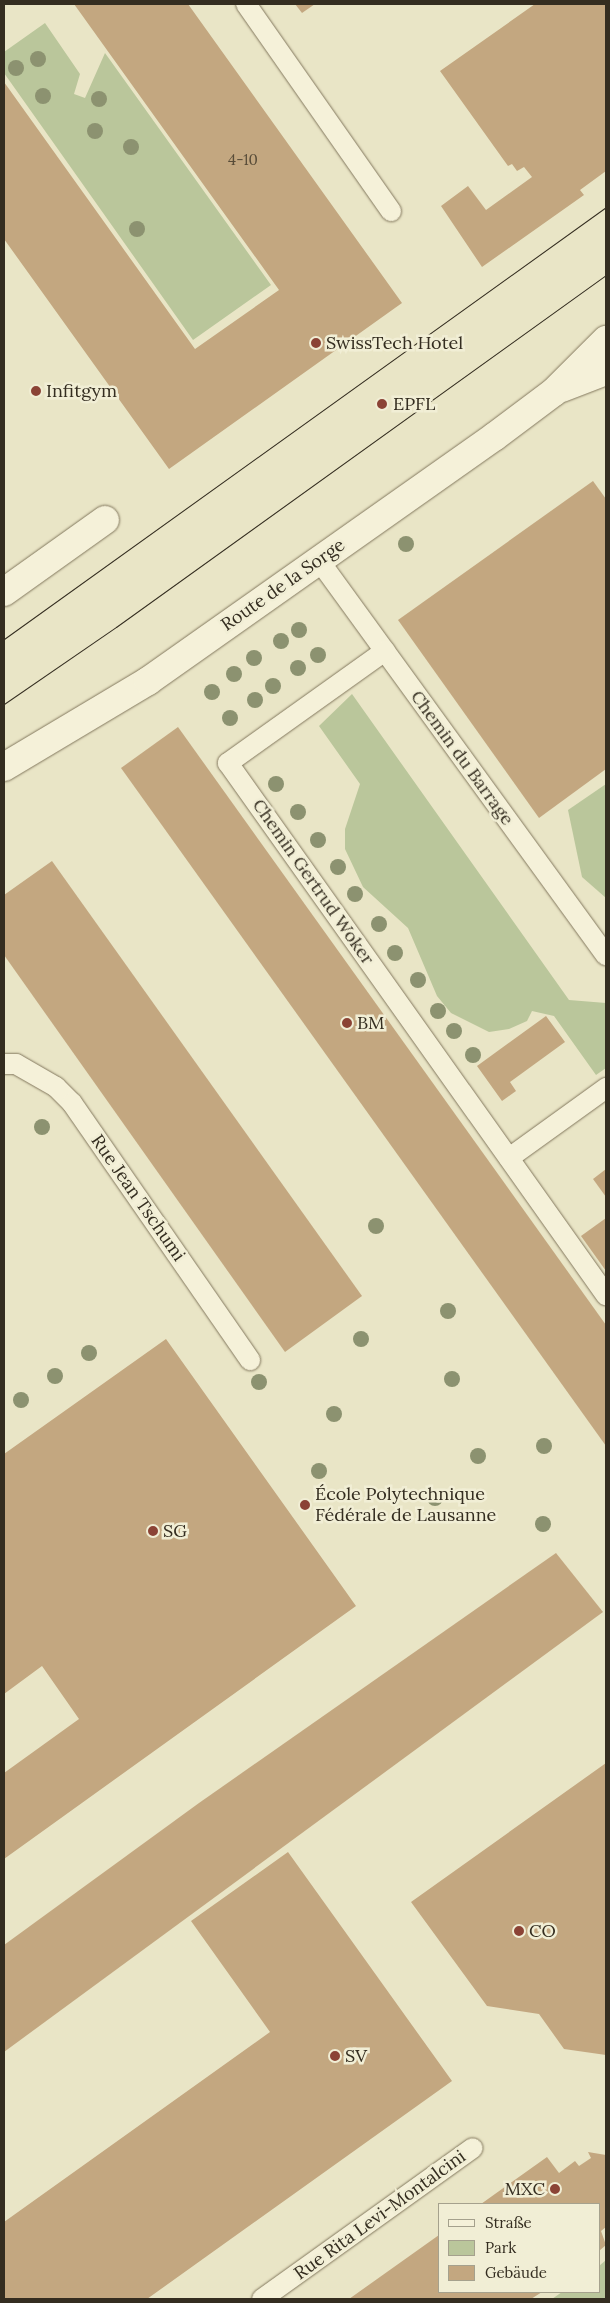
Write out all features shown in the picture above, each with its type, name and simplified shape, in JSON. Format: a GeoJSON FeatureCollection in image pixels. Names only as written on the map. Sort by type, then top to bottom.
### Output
{"type":"FeatureCollection","features":[{"type":"Feature","properties":{"kind":"street","name":"Route de la Sorge"},"geometry":{"type":"LineString","coordinates":[[4,767],[148,681],[554,392],[606,340]]}},
{"type":"Feature","properties":{"kind":"street","name":"Route de la Sorge"},"geometry":{"type":"LineString","coordinates":[[554,392],[606,371]]}},
{"type":"Feature","properties":{"kind":"street"},"geometry":{"type":"LineString","coordinates":[[4,592],[105,520]]}},
{"type":"Feature","properties":{"kind":"lane"},"geometry":{"type":"LineString","coordinates":[[246,4],[391,211]]}},
{"type":"Feature","properties":{"kind":"lane","name":"Chemin du Barrage"},"geometry":{"type":"LineString","coordinates":[[318,559],[606,956]]}},
{"type":"Feature","properties":{"kind":"lane","name":"Chemin Gertrud Woker"},"geometry":{"type":"LineString","coordinates":[[385,651],[228,763],[606,1295]]}},
{"type":"Feature","properties":{"kind":"lane","name":"Rue Jean Tschumi"},"geometry":{"type":"LineString","coordinates":[[4,1064],[16,1064],[24,1068],[56,1087],[72,1102],[250,1360]]}},
{"type":"Feature","properties":{"kind":"lane"},"geometry":{"type":"LineString","coordinates":[[509,1158],[606,1088]]}},
{"type":"Feature","properties":{"kind":"lane","name":"Rue Rita Levi-Montalcini"},"geometry":{"type":"LineString","coordinates":[[262,2299],[472,2148]]}},
{"type":"Feature","properties":{"kind":"green space"},"geometry":{"type":"Polygon","coordinates":[[[45,23],[80,74],[74,94],[85,98],[105,53],[271,285],[193,340],[4,73],[4,52],[45,23]]]}},
{"type":"Feature","properties":{"kind":"green space"},"geometry":{"type":"Polygon","coordinates":[[[352,694],[569,1000],[606,1003],[606,1068],[596,1075],[554,1016],[532,1011],[527,1021],[509,1029],[489,1032],[451,1013],[437,996],[408,928],[363,887],[345,849],[345,829],[360,784],[319,726],[352,694]]]}},
{"type":"Feature","properties":{"kind":"green space"},"geometry":{"type":"Polygon","coordinates":[[[606,784],[606,898],[582,877],[568,810],[606,784]]]}},
{"type":"Feature","properties":{"kind":"green space"},"geometry":{"type":"Polygon","coordinates":[[[606,2260],[606,2299],[552,2299],[561,2293],[600,2293],[600,2265],[606,2260]]]}},
{"type":"Feature","properties":{"kind":"building"},"geometry":{"type":"Polygon","coordinates":[[[74,4],[188,4],[402,303],[169,469],[4,239],[4,82],[195,349],[279,290],[74,4]]]}},
{"type":"Feature","properties":{"kind":"building"},"geometry":{"type":"Polygon","coordinates":[[[295,4],[315,4],[302,13],[295,4]]]}},
{"type":"Feature","properties":{"kind":"building"},"geometry":{"type":"Polygon","coordinates":[[[535,4],[606,4],[606,171],[580,190],[584,195],[482,267],[441,206],[468,186],[486,210],[532,177],[524,167],[517,171],[512,164],[508,166],[440,71],[535,4]]]}},
{"type":"Feature","properties":{"kind":"building"},"geometry":{"type":"Polygon","coordinates":[[[593,481],[606,499],[606,769],[539,818],[398,620],[593,481]]]}},
{"type":"Feature","properties":{"kind":"building","name":"BM"},"geometry":{"type":"Polygon","coordinates":[[[178,727],[606,1325],[606,1446],[121,768],[178,727]]]}},
{"type":"Feature","properties":{"kind":"building"},"geometry":{"type":"Polygon","coordinates":[[[52,861],[362,1296],[285,1352],[4,955],[4,895],[52,861]]]}},
{"type":"Feature","properties":{"kind":"building"},"geometry":{"type":"Polygon","coordinates":[[[546,1016],[565,1042],[510,1082],[516,1091],[502,1101],[477,1066],[546,1016]]]}},
{"type":"Feature","properties":{"kind":"building"},"geometry":{"type":"Polygon","coordinates":[[[606,1169],[606,1197],[593,1179],[606,1169]]]}},
{"type":"Feature","properties":{"kind":"building"},"geometry":{"type":"Polygon","coordinates":[[[606,1218],[606,1271],[581,1236],[606,1218]]]}},
{"type":"Feature","properties":{"kind":"building","name":"SG"},"geometry":{"type":"Polygon","coordinates":[[[166,1339],[356,1606],[4,1859],[4,1773],[79,1719],[42,1666],[4,1694],[4,1454],[166,1339]]]}},
{"type":"Feature","properties":{"kind":"building"},"geometry":{"type":"Polygon","coordinates":[[[556,1553],[603,1612],[4,2052],[4,1945],[199,1803],[556,1553]]]}},
{"type":"Feature","properties":{"kind":"building","name":"CO"},"geometry":{"type":"Polygon","coordinates":[[[606,1763],[606,2055],[564,2049],[539,2014],[487,2006],[411,1902],[606,1763]]]}},
{"type":"Feature","properties":{"kind":"building","name":"SV"},"geometry":{"type":"Polygon","coordinates":[[[288,1852],[452,2081],[147,2299],[4,2299],[4,2222],[270,2032],[191,1921],[288,1852]]]}},
{"type":"Feature","properties":{"kind":"building","name":"MXC"},"geometry":{"type":"Polygon","coordinates":[[[588,2152],[606,2155],[606,2227],[601,2231],[606,2245],[600,2250],[600,2203],[482,2203],[547,2157],[559,2173],[575,2161],[579,2166],[591,2158],[588,2152]]]}},
{"type":"Feature","properties":{"kind":"building"},"geometry":{"type":"Polygon","coordinates":[[[438,2236],[438,2293],[540,2293],[531,2299],[349,2299],[438,2236]]]}},
{"type":"Feature","properties":{"kind":"tram line"},"geometry":{"type":"LineString","coordinates":[[4,639],[606,207]]}},
{"type":"Feature","properties":{"kind":"tram line"},"geometry":{"type":"LineString","coordinates":[[4,704],[116,627],[606,275]]}},
{"type":"Feature","properties":{"kind":"place","name":"SwissTech Hotel"},"geometry":{"type":"Point","coordinates":[316,343]}},
{"type":"Feature","properties":{"kind":"place","name":"Infitgym"},"geometry":{"type":"Point","coordinates":[36,391]}},
{"type":"Feature","properties":{"kind":"place","name":"EPFL"},"geometry":{"type":"Point","coordinates":[382,404]}},
{"type":"Feature","properties":{"kind":"place","name":"BM"},"geometry":{"type":"Point","coordinates":[347,1023]}},
{"type":"Feature","properties":{"kind":"place","name":"École Polytechnique Fédérale de Lausanne"},"geometry":{"type":"Point","coordinates":[305,1505]}},
{"type":"Feature","properties":{"kind":"place","name":"SG"},"geometry":{"type":"Point","coordinates":[153,1531]}},
{"type":"Feature","properties":{"kind":"place","name":"CO"},"geometry":{"type":"Point","coordinates":[519,1931]}},
{"type":"Feature","properties":{"kind":"place","name":"SV"},"geometry":{"type":"Point","coordinates":[335,2056]}},
{"type":"Feature","properties":{"kind":"place","name":"MXC"},"geometry":{"type":"Point","coordinates":[555,2189]}}]}
